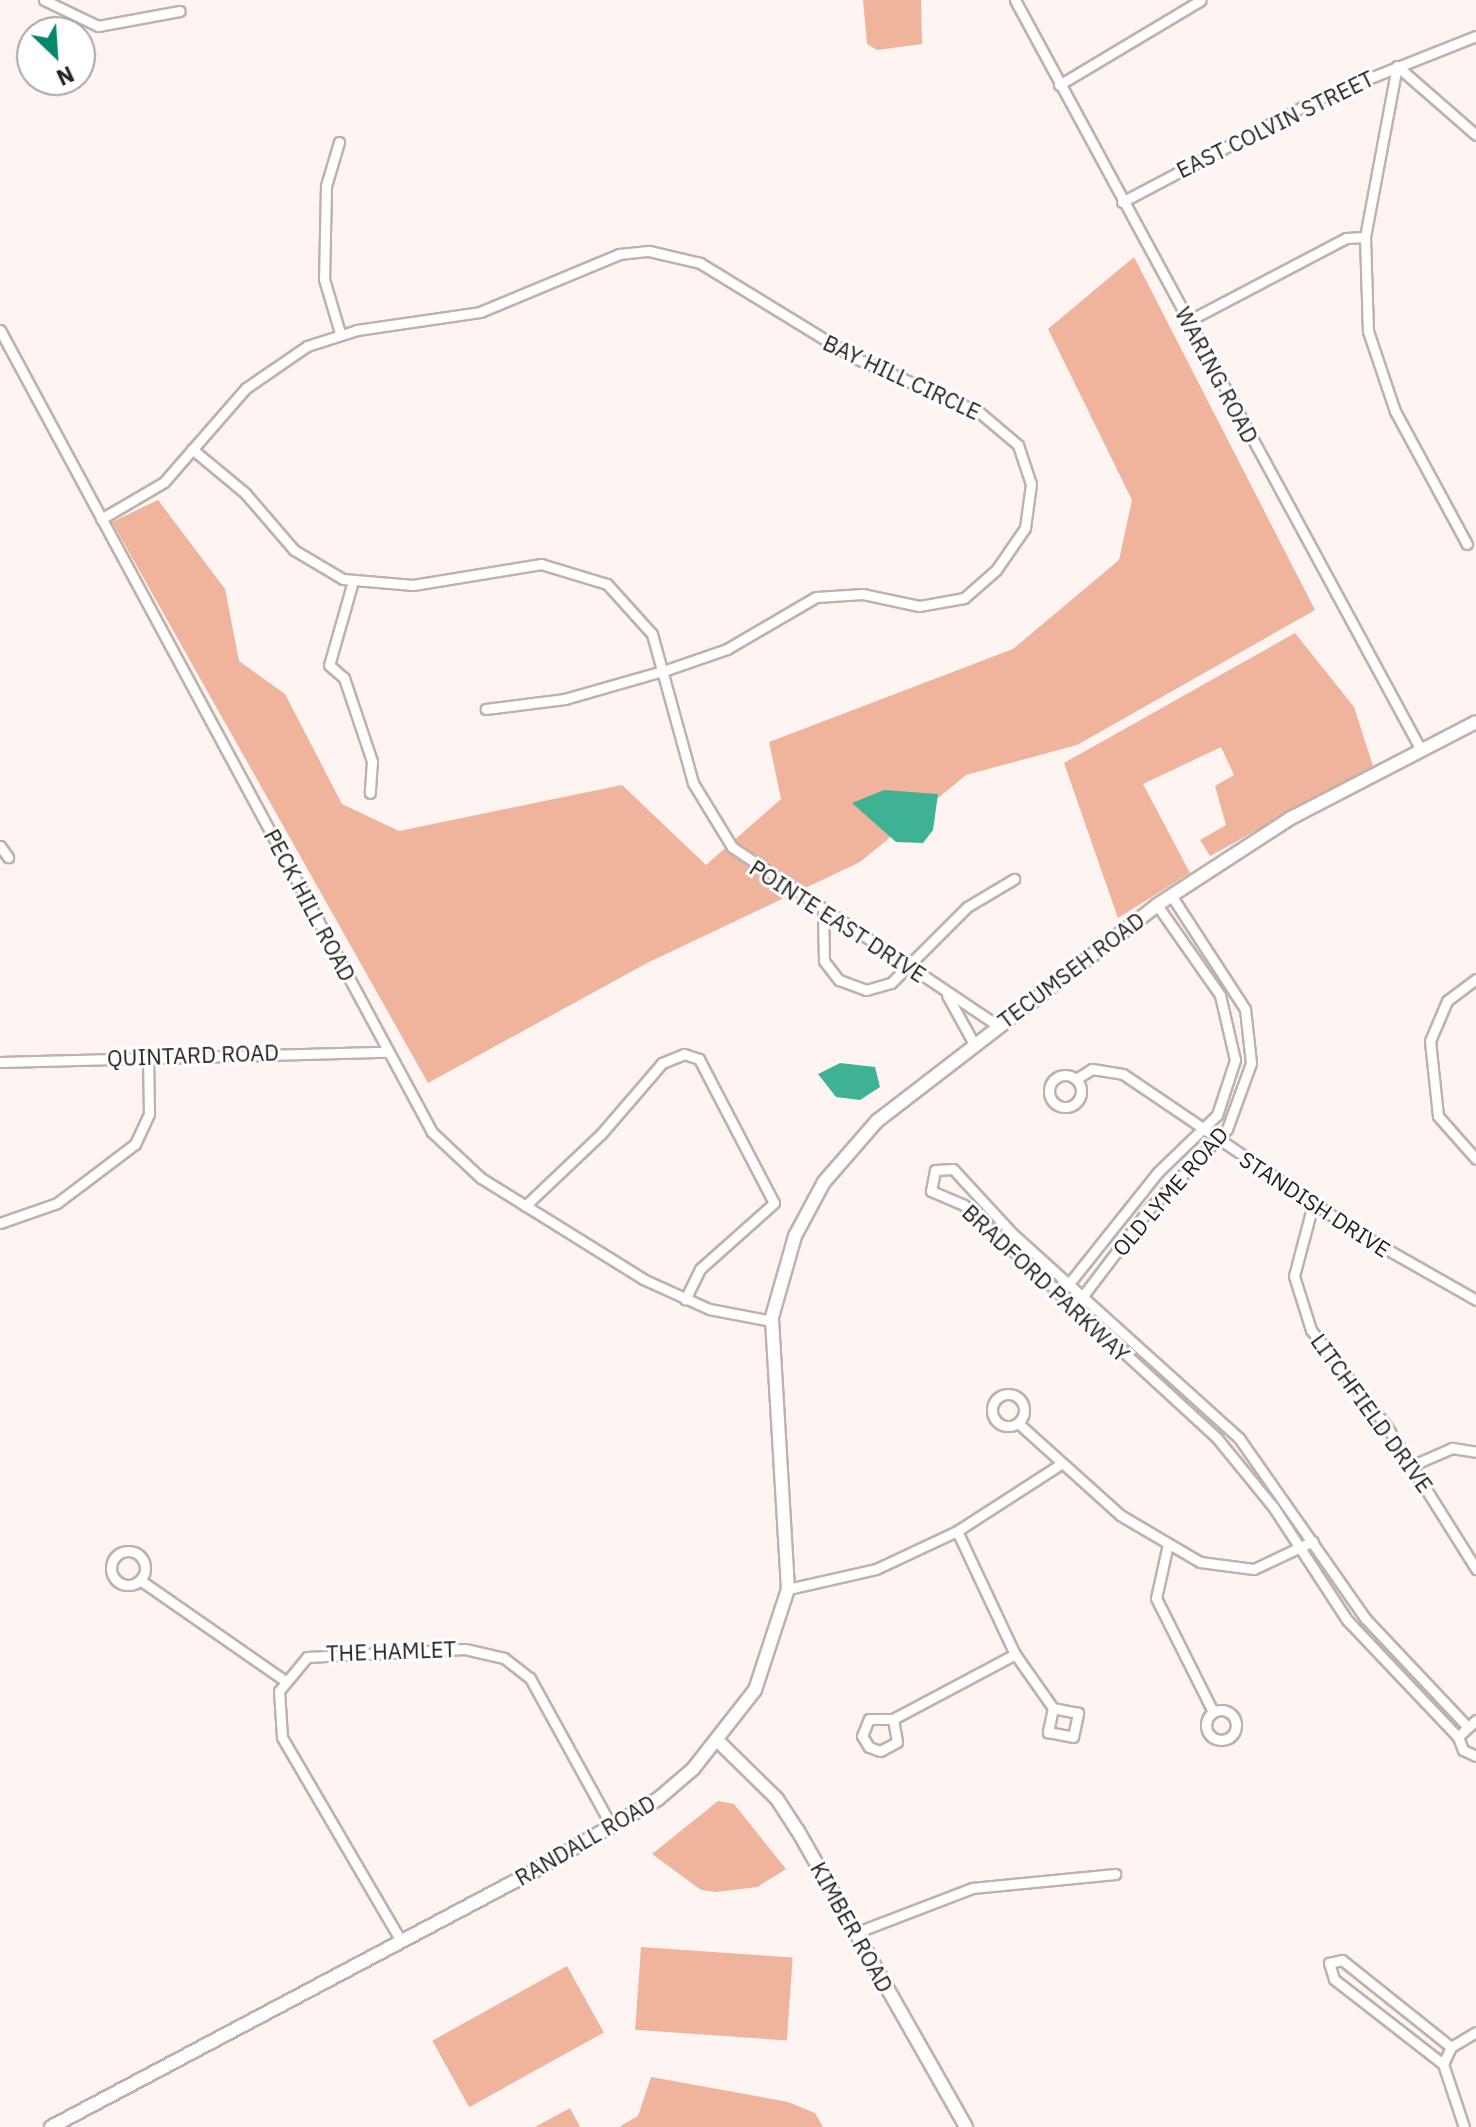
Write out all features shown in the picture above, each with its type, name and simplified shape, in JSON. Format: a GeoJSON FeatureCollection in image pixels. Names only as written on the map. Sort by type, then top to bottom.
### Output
{"type":"FeatureCollection","features":[{"type":"Feature","properties":{"kind":"street"},"geometry":{"type":"LineString","coordinates":[[44,0],[98,26],[180,11]]}},
{"type":"Feature","properties":{"kind":"street","name":"WARING ROAD"},"geometry":{"type":"LineString","coordinates":[[1015,0],[1421,750]]}},
{"type":"Feature","properties":{"kind":"street"},"geometry":{"type":"LineString","coordinates":[[1059,85],[1201,0]]}},
{"type":"Feature","properties":{"kind":"street","name":"EAST COLVIN STREET"},"geometry":{"type":"LineString","coordinates":[[1122,202],[1284,115],[1476,36]]}},
{"type":"Feature","properties":{"kind":"street"},"geometry":{"type":"LineString","coordinates":[[1397,66],[1476,135]]}},
{"type":"Feature","properties":{"kind":"street"},"geometry":{"type":"LineString","coordinates":[[1397,66],[1365,237],[1365,310],[1377,364],[1467,544]]}},
{"type":"Feature","properties":{"kind":"street"},"geometry":{"type":"LineString","coordinates":[[339,142],[327,175],[324,279],[340,333]]}},
{"type":"Feature","properties":{"kind":"street"},"geometry":{"type":"LineString","coordinates":[[1188,321],[1346,238],[1365,237]]}},
{"type":"Feature","properties":{"kind":"street","name":"BAY HILL CIRCLE"},"geometry":{"type":"LineString","coordinates":[[101,519],[164,482],[261,374],[340,333],[480,312],[619,254],[667,251],[700,263],[855,358],[979,412],[1018,445],[1031,484],[1025,528],[973,592],[919,606],[863,594],[816,597],[727,649],[666,670],[565,699],[486,709]]}},
{"type":"Feature","properties":{"kind":"street","name":"PECK HILL ROAD"},"geometry":{"type":"LineString","coordinates":[[0,330],[387,1052],[451,1155],[525,1206],[685,1300],[772,1321]]}},
{"type":"Feature","properties":{"kind":"street","name":"POINTE EAST DRIVE"},"geometry":{"type":"LineString","coordinates":[[192,449],[245,493],[294,550],[353,581],[413,585],[527,564],[565,566],[626,599],[666,670],[693,783],[720,833],[751,865],[998,1026]]}},
{"type":"Feature","properties":{"kind":"street"},"geometry":{"type":"LineString","coordinates":[[353,581],[329,665],[344,678],[372,761],[370,793]]}},
{"type":"Feature","properties":{"kind":"street","name":"TECUMSEH ROAD"},"geometry":{"type":"LineString","coordinates":[[772,1321],[795,1236],[824,1182],[877,1121],[1171,895],[1291,818],[1476,722]]}},
{"type":"Feature","properties":{"kind":"street"},"geometry":{"type":"LineString","coordinates":[[0,846],[8,857]]}},
{"type":"Feature","properties":{"kind":"street"},"geometry":{"type":"LineString","coordinates":[[823,913],[824,961],[848,985],[884,986],[967,907],[1014,879]]}},
{"type":"Feature","properties":{"kind":"street","name":"OLD LYME ROAD"},"geometry":{"type":"LineString","coordinates":[[1073,1309],[1149,1209],[1218,1140],[1245,1088],[1250,1032],[1229,977],[1171,895]]}},
{"type":"Feature","properties":{"kind":"street","name":"OLD LYME ROAD"},"geometry":{"type":"LineString","coordinates":[[1059,1297],[1158,1172],[1205,1130],[1232,1075],[1232,1022],[1206,971],[1157,905]]}},
{"type":"Feature","properties":{"kind":"street"},"geometry":{"type":"LineString","coordinates":[[1476,979],[1447,1001],[1430,1041],[1438,1116],[1476,1159]]}},
{"type":"Feature","properties":{"kind":"street","name":"POINTE EAST DRIVE"},"geometry":{"type":"LineString","coordinates":[[947,995],[974,1044]]}},
{"type":"Feature","properties":{"kind":"street","name":"QUINTARD ROAD"},"geometry":{"type":"LineString","coordinates":[[0,1062],[387,1052]]}},
{"type":"Feature","properties":{"kind":"street"},"geometry":{"type":"LineString","coordinates":[[525,1206],[601,1134],[662,1063],[684,1054],[699,1059],[774,1203],[700,1269],[685,1300]]}},
{"type":"Feature","properties":{"kind":"street"},"geometry":{"type":"LineString","coordinates":[[0,1223],[57,1203],[135,1144],[149,1114],[148,1057]]}},
{"type":"Feature","properties":{"kind":"street","name":"STANDISH DRIVE"},"geometry":{"type":"LineString","coordinates":[[1076,1079],[1092,1069],[1123,1074],[1313,1204],[1476,1300]]}},
{"type":"Feature","properties":{"kind":"street","name":"BRADFORD PARKWAY"},"geometry":{"type":"LineString","coordinates":[[1465,1724],[1365,1618],[1239,1438],[1068,1284],[953,1169],[930,1175],[931,1191],[964,1205],[1059,1297],[1217,1438],[1388,1669],[1458,1737],[1463,1750],[1476,1756]]}},
{"type":"Feature","properties":{"kind":"street","name":"LITCHFIELD DRIVE"},"geometry":{"type":"LineString","coordinates":[[1313,1204],[1295,1258],[1301,1305],[1318,1341],[1413,1465],[1476,1569]]}},
{"type":"Feature","properties":{"kind":"street","name":"RANDALL ROAD"},"geometry":{"type":"LineString","coordinates":[[51,2127],[612,1827],[658,1799],[720,1743],[764,1671],[788,1589],[772,1321]]}},
{"type":"Feature","properties":{"kind":"street"},"geometry":{"type":"LineString","coordinates":[[1018,1423],[1058,1466],[1168,1544],[1235,1570],[1299,1549],[1313,1541]]}},
{"type":"Feature","properties":{"kind":"street"},"geometry":{"type":"LineString","coordinates":[[1413,1465],[1452,1448],[1476,1452]]}},
{"type":"Feature","properties":{"kind":"street"},"geometry":{"type":"LineString","coordinates":[[788,1589],[876,1569],[957,1531],[1058,1466]]}},
{"type":"Feature","properties":{"kind":"street"},"geometry":{"type":"LineString","coordinates":[[957,1531],[1015,1654],[1053,1708]]}},
{"type":"Feature","properties":{"kind":"street"},"geometry":{"type":"LineString","coordinates":[[1168,1544],[1156,1598],[1213,1712]]}},
{"type":"Feature","properties":{"kind":"street"},"geometry":{"type":"LineString","coordinates":[[140,1580],[284,1680],[276,1712],[282,1737],[401,1941]]}},
{"type":"Feature","properties":{"kind":"street","name":"THE HAMLET"},"geometry":{"type":"LineString","coordinates":[[284,1680],[324,1652],[465,1649],[504,1658],[530,1678],[612,1827]]}},
{"type":"Feature","properties":{"kind":"street"},"geometry":{"type":"LineString","coordinates":[[893,1719],[899,1736],[892,1747],[869,1747],[862,1730],[869,1719],[893,1719],[1015,1654]]}},
{"type":"Feature","properties":{"kind":"street"},"geometry":{"type":"LineString","coordinates":[[1458,1737],[1465,1724],[1476,1720]]}},
{"type":"Feature","properties":{"kind":"street","name":"KIMBER ROAD"},"geometry":{"type":"LineString","coordinates":[[720,1743],[777,1799],[966,2127]]}},
{"type":"Feature","properties":{"kind":"street"},"geometry":{"type":"LineString","coordinates":[[855,1933],[972,1888],[1115,1874]]}},
{"type":"Feature","properties":{"kind":"street"},"geometry":{"type":"LineString","coordinates":[[1451,2047],[1342,1960],[1329,1963],[1334,1979],[1443,2064],[1464,2127]]}},
{"type":"Feature","properties":{"kind":"street"},"geometry":{"type":"LineString","coordinates":[[1443,2064],[1451,2047],[1476,2032]]}},
{"type":"Feature","properties":{"kind":"shaded area"},"geometry":{"type":"Polygon","coordinates":[[[863,0],[921,0],[922,44],[877,50],[867,44],[863,0]]]}},
{"type":"Feature","properties":{"kind":"shaded area"},"geometry":{"type":"Polygon","coordinates":[[[1134,257],[1315,610],[1077,745],[966,775],[860,862],[647,963],[428,1083],[112,522],[158,500],[225,589],[239,661],[285,694],[342,804],[399,831],[622,785],[706,865],[781,799],[769,742],[1013,649],[1119,560],[1132,500],[1048,329],[1134,257]]]}},
{"type":"Feature","properties":{"kind":"shaded area"},"geometry":{"type":"Polygon","coordinates":[[[1295,633],[1354,707],[1373,766],[1210,856],[1200,840],[1226,825],[1215,786],[1234,775],[1221,747],[1143,784],[1190,873],[1118,918],[1064,763],[1295,633]]]}},
{"type":"Feature","properties":{"kind":"shaded area"},"geometry":{"type":"Polygon","coordinates":[[[884,790],[938,794],[933,830],[923,843],[896,842],[852,803],[884,790]]]}},
{"type":"Feature","properties":{"kind":"shaded area"},"geometry":{"type":"Polygon","coordinates":[[[840,1063],[875,1067],[880,1087],[860,1100],[836,1097],[818,1074],[840,1063]]]}},
{"type":"Feature","properties":{"kind":"shaded area"},"geometry":{"type":"Polygon","coordinates":[[[718,1801],[734,1804],[786,1869],[757,1887],[716,1892],[701,1890],[652,1854],[718,1801]]]}},
{"type":"Feature","properties":{"kind":"shaded area"},"geometry":{"type":"Polygon","coordinates":[[[641,1947],[793,1958],[787,2040],[635,2030],[641,1947]]]}},
{"type":"Feature","properties":{"kind":"shaded area"},"geometry":{"type":"Polygon","coordinates":[[[567,1966],[604,2032],[469,2107],[432,2041],[567,1966]]]}},
{"type":"Feature","properties":{"kind":"shaded area"},"geometry":{"type":"Polygon","coordinates":[[[651,2077],[788,2102],[815,2113],[823,2127],[619,2127],[638,2116],[651,2077]]]}},
{"type":"Feature","properties":{"kind":"shaded area"},"geometry":{"type":"Polygon","coordinates":[[[570,2108],[580,2127],[535,2127],[570,2108]]]}}]}
